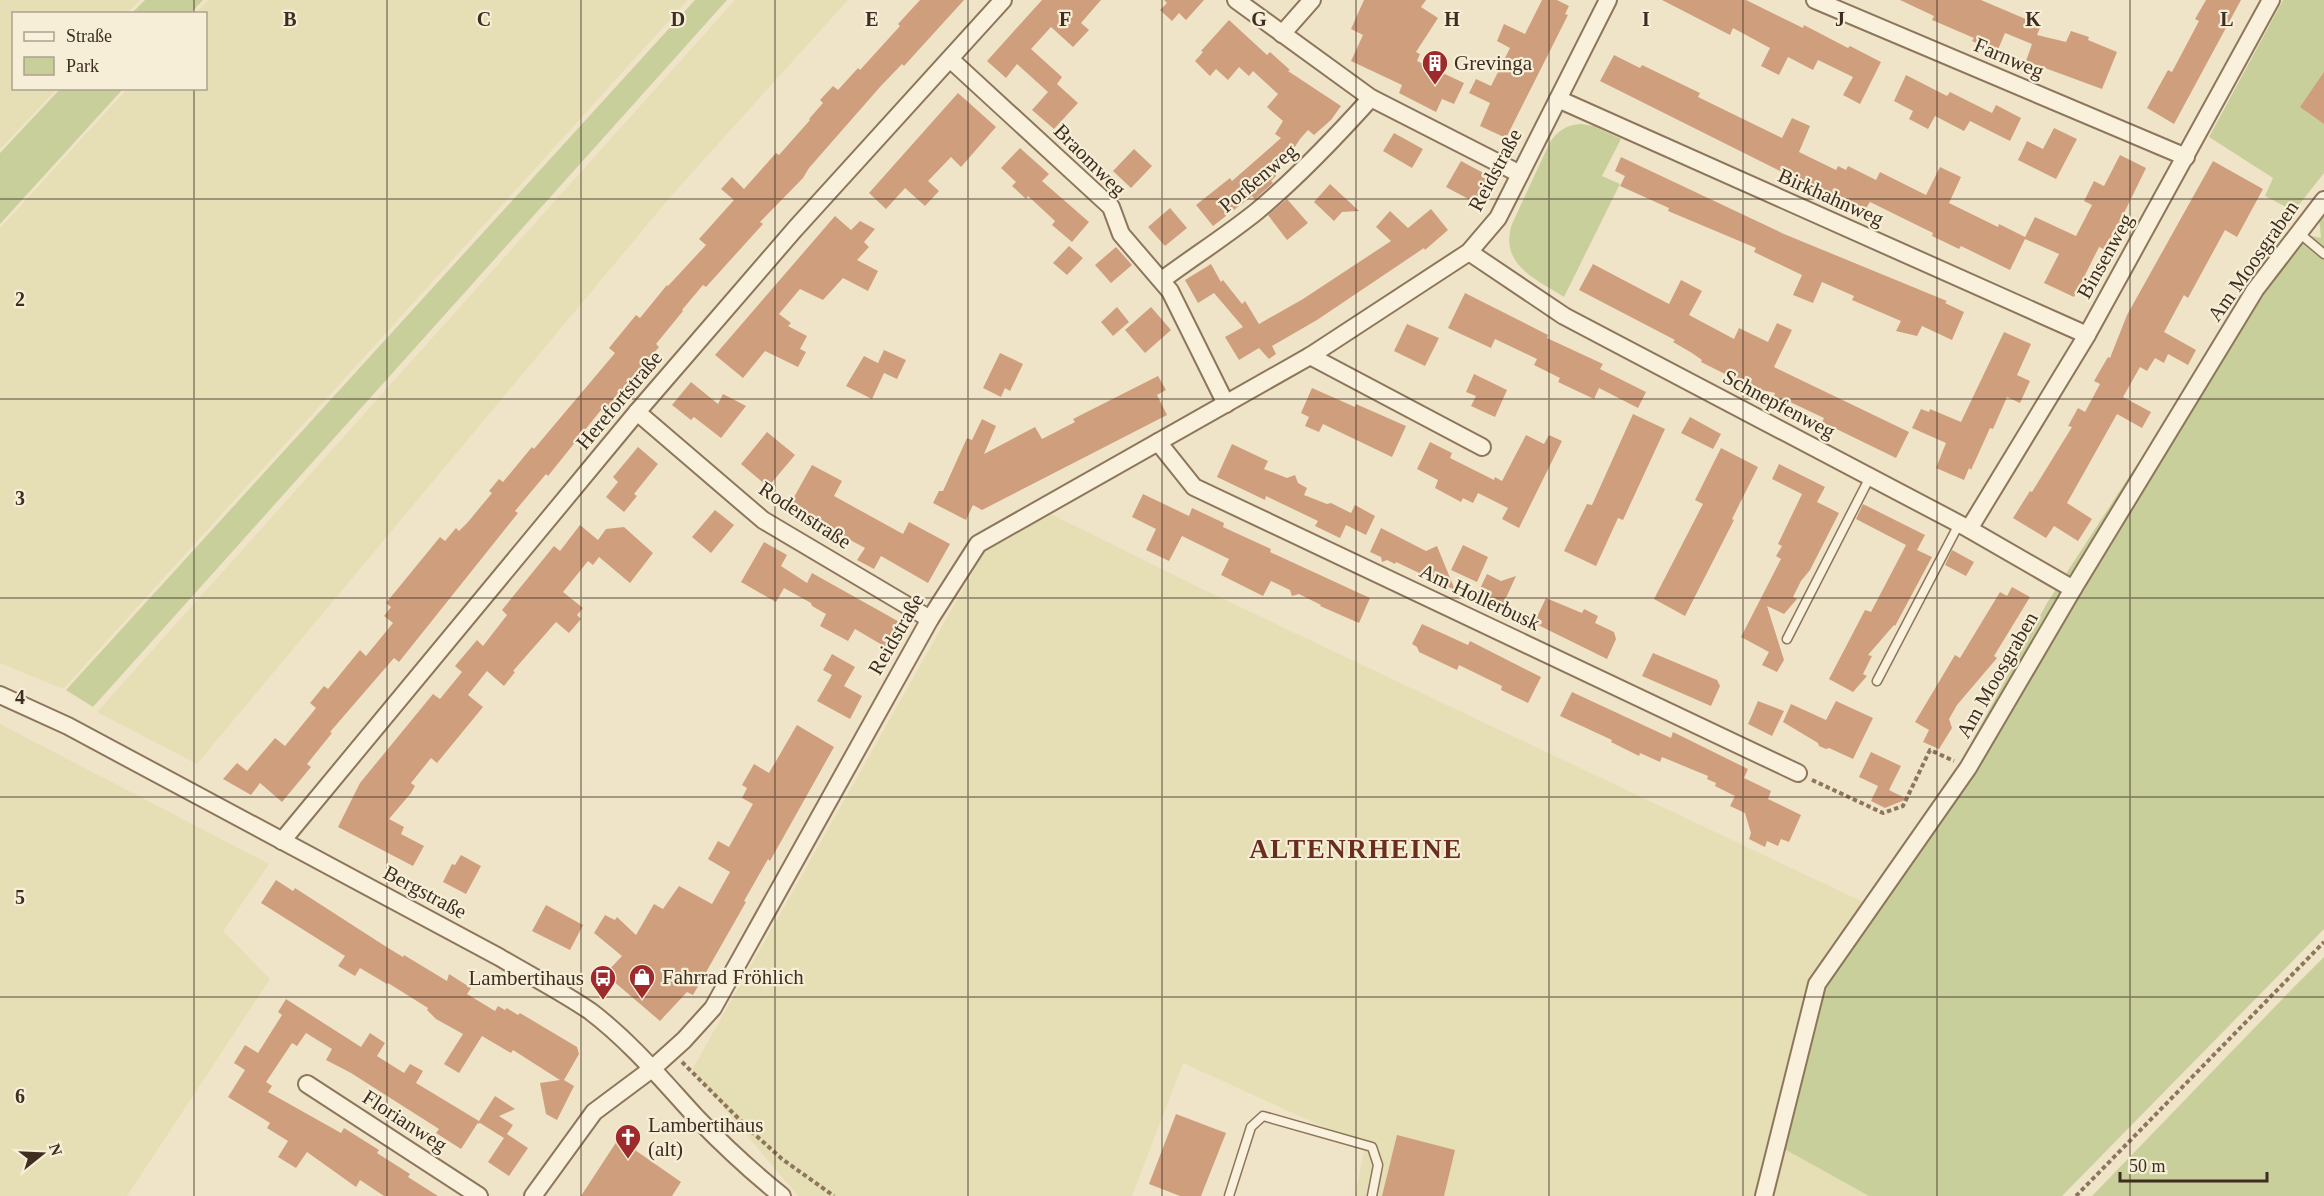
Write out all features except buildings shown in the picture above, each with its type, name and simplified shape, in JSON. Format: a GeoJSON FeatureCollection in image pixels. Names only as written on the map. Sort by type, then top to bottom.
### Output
{"type":"FeatureCollection","features":[{"type":"Feature","properties":{"kind":"street","name":"Herefortstraße"},"geometry":{"type":"LineString","coordinates":[[282,841],[637,412],[795,229],[1003,0]]}},
{"type":"Feature","properties":{"kind":"street"},"geometry":{"type":"LineString","coordinates":[[1236,0],[1371,98],[1520,174]]}},
{"type":"Feature","properties":{"kind":"street"},"geometry":{"type":"LineString","coordinates":[[1282,34],[1312,0]]}},
{"type":"Feature","properties":{"kind":"street","name":"Reidstraße"},"geometry":{"type":"LineString","coordinates":[[533,1196],[594,1112],[673,1051],[713,1008],[930,619],[978,544],[1310,356],[1469,252],[1498,218],[1608,0]]}},
{"type":"Feature","properties":{"kind":"street","name":"Farnweg"},"geometry":{"type":"LineString","coordinates":[[1815,0],[2186,157]]}},
{"type":"Feature","properties":{"kind":"street","name":"Binsenweg"},"geometry":{"type":"LineString","coordinates":[[1964,526],[2087,335],[2271,0]]}},
{"type":"Feature","properties":{"kind":"street","name":"Braomweg"},"geometry":{"type":"LineString","coordinates":[[950,59],[1111,207],[1121,234],[1170,291],[1226,404]]}},
{"type":"Feature","properties":{"kind":"street","name":"Porßenweg"},"geometry":{"type":"LineString","coordinates":[[1162,280],[1254,213],[1290,183],[1317,158],[1371,98]]}},
{"type":"Feature","properties":{"kind":"street","name":"Birkhahnweg"},"geometry":{"type":"LineString","coordinates":[[1558,99],[2087,335]]}},
{"type":"Feature","properties":{"kind":"street","name":"Am Moosgraben"},"geometry":{"type":"LineString","coordinates":[[1764,1196],[1816,984],[1968,768],[2073,589],[2255,290],[2324,200]]}},
{"type":"Feature","properties":{"kind":"street","name":"Schnepfenweg"},"geometry":{"type":"LineString","coordinates":[[1469,252],[1564,316],[1964,526],[2073,589]]}},
{"type":"Feature","properties":{"kind":"street"},"geometry":{"type":"LineString","coordinates":[[1310,356],[1482,447]]}},
{"type":"Feature","properties":{"kind":"street","name":"Rodenstraße"},"geometry":{"type":"LineString","coordinates":[[637,412],[763,520],[930,619]]}},
{"type":"Feature","properties":{"kind":"street","name":"Am Hollerbusk"},"geometry":{"type":"LineString","coordinates":[[1158,442],[1194,487],[1798,773]]}},
{"type":"Feature","properties":{"kind":"street","name":"Bergstraße"},"geometry":{"type":"LineString","coordinates":[[0,695],[68,726],[499,957],[567,996],[590,1012],[653,1068],[697,1118],[745,1166],[782,1196]]}},
{"type":"Feature","properties":{"kind":"street","name":"Florianweg"},"geometry":{"type":"LineString","coordinates":[[307,1084],[479,1196]]}},
{"type":"Feature","properties":{"kind":"lane"},"geometry":{"type":"LineString","coordinates":[[2299,233],[2324,254]]}},
{"type":"Feature","properties":{"kind":"lane"},"geometry":{"type":"LineString","coordinates":[[1787,639],[1870,477]]}},
{"type":"Feature","properties":{"kind":"lane"},"geometry":{"type":"LineString","coordinates":[[1877,681],[1964,526]]}},
{"type":"Feature","properties":{"kind":"lane"},"geometry":{"type":"LineString","coordinates":[[1229,1196],[1251,1127],[1263,1116],[1372,1147],[1378,1166],[1372,1196]]}},
{"type":"Feature","properties":{"kind":"path"},"geometry":{"type":"LineString","coordinates":[[1798,773],[1883,813],[1903,806],[1930,750],[1968,768]]}},
{"type":"Feature","properties":{"kind":"path"},"geometry":{"type":"LineString","coordinates":[[2076,1196],[2324,942]]}},
{"type":"Feature","properties":{"kind":"path"},"geometry":{"type":"LineString","coordinates":[[673,1051],[782,1159],[834,1196]]}},
{"type":"Feature","properties":{"kind":"shaded area"},"geometry":{"type":"Polygon","coordinates":[[[0,0],[140,0],[128,12],[12,12],[12,90],[56,90],[0,149],[0,0]]]}},
{"type":"Feature","properties":{"kind":"shaded area"},"geometry":{"type":"Polygon","coordinates":[[[208,0],[688,0],[63,689],[0,663],[0,228],[126,90],[207,90],[207,12],[197,12],[208,0]]]}},
{"type":"Feature","properties":{"kind":"shaded area"},"geometry":{"type":"Polygon","coordinates":[[[735,0],[848,0],[672,195],[197,764],[97,712],[735,0]]]}},
{"type":"Feature","properties":{"kind":"shaded area"},"geometry":{"type":"Polygon","coordinates":[[[1049,513],[1200,588],[1863,902],[1808,980],[1768,1140],[1869,1196],[1755,1196],[1758,1182],[1754,1196],[1355,1196],[1365,1146],[1183,1063],[1132,1196],[798,1196],[692,1070],[987,547],[1049,513]]]}},
{"type":"Feature","properties":{"kind":"shaded area"},"geometry":{"type":"Polygon","coordinates":[[[0,724],[269,864],[223,931],[270,979],[127,1196],[0,1196],[0,724]]]}},
{"type":"Feature","properties":{"kind":"green space"},"geometry":{"type":"Polygon","coordinates":[[[145,0],[203,0],[192,12],[133,12],[145,0]]]}},
{"type":"Feature","properties":{"kind":"green space"},"geometry":{"type":"Polygon","coordinates":[[[695,0],[727,0],[93,707],[66,690],[695,0]]]}},
{"type":"Feature","properties":{"kind":"green space"},"geometry":{"type":"Polygon","coordinates":[[[2283,0],[2324,0],[2324,173],[2294,211],[2265,196],[2273,178],[2209,137],[2283,0]]]}},
{"type":"Feature","properties":{"kind":"green space"},"geometry":{"type":"Polygon","coordinates":[[[59,90],[122,90],[0,224],[0,153],[59,90]]]}},
{"type":"Feature","properties":{"kind":"green space"},"geometry":{"type":"Polygon","coordinates":[[[1581,124],[1593,126],[1621,139],[1602,176],[1620,184],[1564,297],[1522,269],[1515,260],[1509,238],[1512,224],[1550,142],[1563,129],[1581,124]]]}},
{"type":"Feature","properties":{"kind":"green space"},"geometry":{"type":"Polygon","coordinates":[[[2324,212],[2324,929],[2062,1196],[1869,1196],[1768,1140],[1809,980],[1963,758],[2047,603],[2132,472],[2299,233],[2321,238],[2319,218],[2324,212]]]}},
{"type":"Feature","properties":{"kind":"green space"},"geometry":{"type":"Polygon","coordinates":[[[2324,957],[2324,1196],[2092,1196],[2294,987],[2324,957]]]}},
{"type":"Feature","properties":{"kind":"place","name":"Grevinga"},"geometry":{"type":"Point","coordinates":[1435,86]}},
{"type":"Feature","properties":{"kind":"place","name":"Fahrrad Fröhlich"},"geometry":{"type":"Point","coordinates":[642,1000]}},
{"type":"Feature","properties":{"kind":"place","name":"Lambertihaus"},"geometry":{"type":"Point","coordinates":[603,1001]}},
{"type":"Feature","properties":{"kind":"place","name":"Lambertihaus (alt)"},"geometry":{"type":"Point","coordinates":[628,1160]}},
{"type":"Feature","properties":{"kind":"district","name":"ALTENRHEINE"},"geometry":{"type":"Point","coordinates":[1356,849]}}]}
